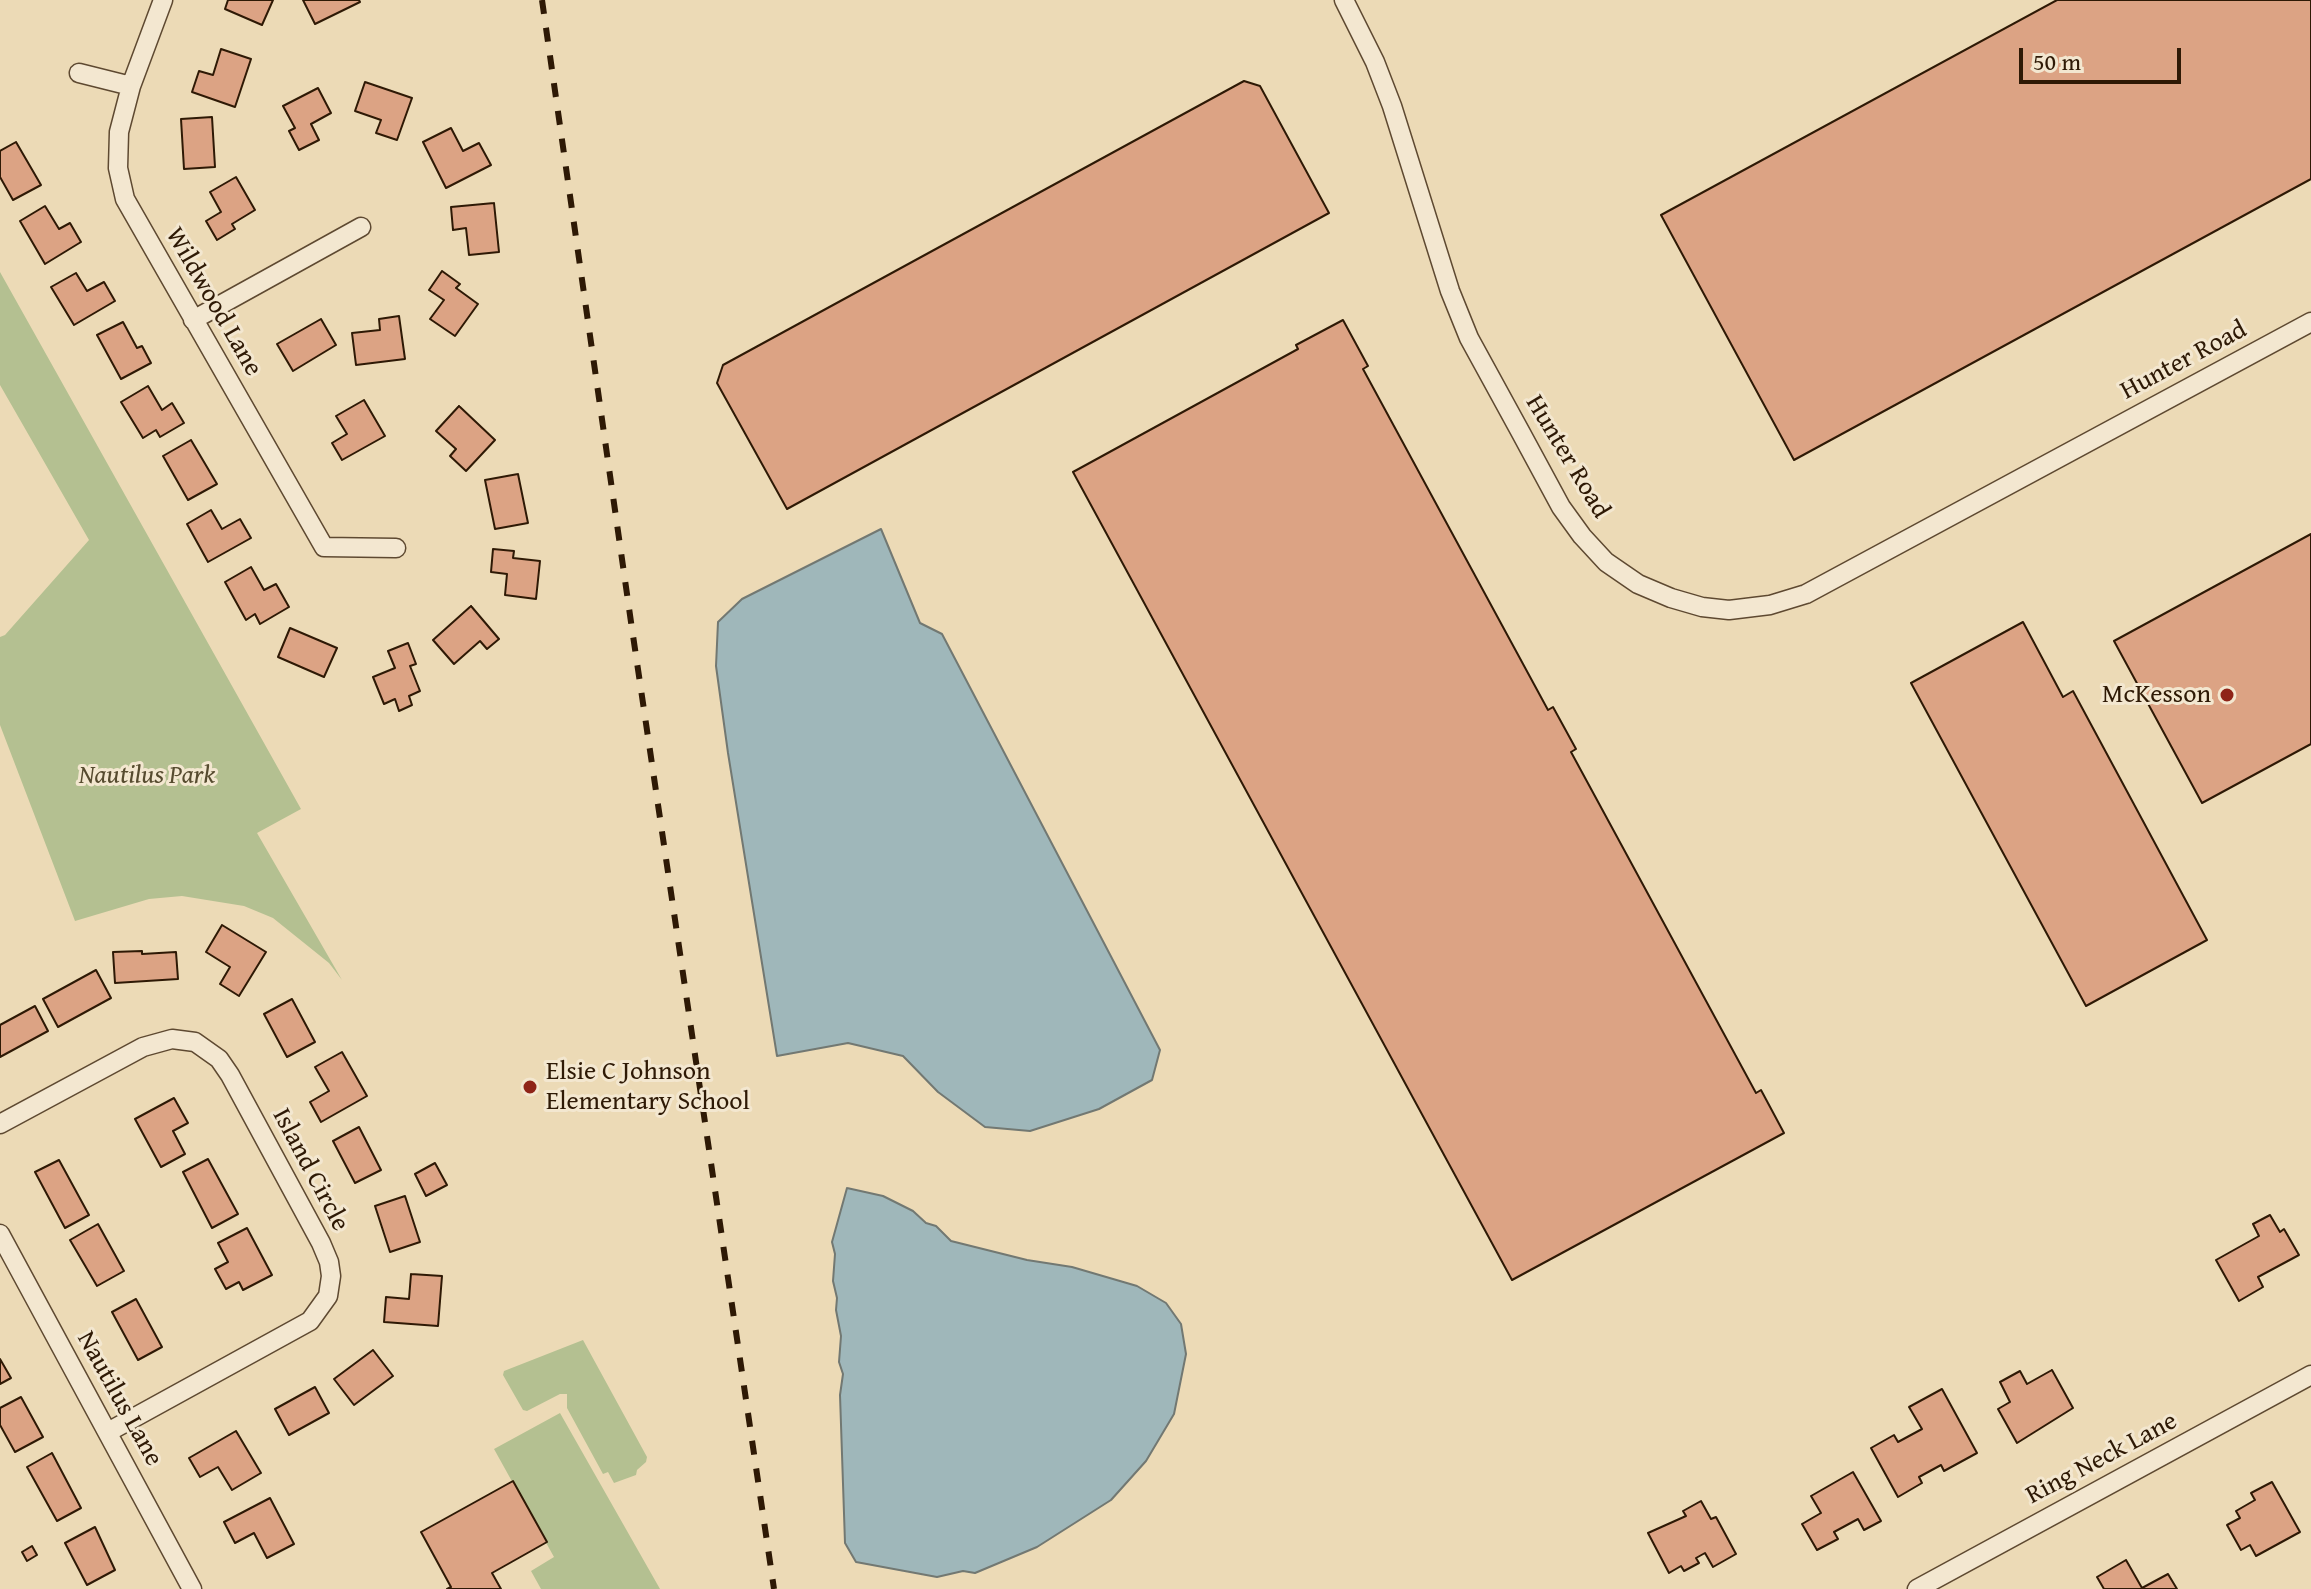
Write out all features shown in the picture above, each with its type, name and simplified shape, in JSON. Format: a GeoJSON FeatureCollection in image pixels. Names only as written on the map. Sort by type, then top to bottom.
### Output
{"type":"FeatureCollection","features":[{"type":"Feature","properties":{"kind":"street","name":"Wildwood Lane"},"geometry":{"type":"LineString","coordinates":[[163,0],[131,86],[119,132],[120,183],[125,199],[324,547],[396,548]]}},
{"type":"Feature","properties":{"kind":"street","name":"Hunter Road"},"geometry":{"type":"LineString","coordinates":[[1344,0],[1375,62],[1392,106],[1432,243],[1469,338],[1561,507],[1606,562],[1638,584],[1671,598],[1702,607],[1729,610],[1770,605],[1806,594],[2311,322]]}},
{"type":"Feature","properties":{"kind":"street"},"geometry":{"type":"LineString","coordinates":[[79,73],[131,86]]}},
{"type":"Feature","properties":{"kind":"street"},"geometry":{"type":"LineString","coordinates":[[193,320],[361,227]]}},
{"type":"Feature","properties":{"kind":"street","name":"Island Circle"},"geometry":{"type":"LineString","coordinates":[[0,1124],[143,1047],[172,1039],[195,1042],[219,1059],[230,1075],[329,1262],[331,1276],[328,1296],[310,1321],[108,1432]]}},
{"type":"Feature","properties":{"kind":"street","name":"Nautilus Lane"},"geometry":{"type":"LineString","coordinates":[[0,1234],[192,1589]]}},
{"type":"Feature","properties":{"kind":"street","name":"Ring Neck Lane"},"geometry":{"type":"LineString","coordinates":[[1917,1589],[2311,1375]]}},
{"type":"Feature","properties":{"kind":"green space","name":"Nautilus Park"},"geometry":{"type":"Polygon","coordinates":[[[0,272],[301,809],[257,833],[342,980],[329,963],[273,918],[244,906],[182,896],[149,899],[75,921],[0,725],[0,637],[89,540],[0,385],[0,272]]]}},
{"type":"Feature","properties":{"kind":"green space"},"geometry":{"type":"Polygon","coordinates":[[[583,1340],[647,1457],[636,1475],[614,1483],[608,1472],[603,1474],[567,1408],[567,1394],[523,1410],[503,1375],[504,1371],[583,1340]]]}},
{"type":"Feature","properties":{"kind":"green space"},"geometry":{"type":"Polygon","coordinates":[[[560,1413],[660,1589],[541,1589],[531,1571],[554,1557],[494,1449],[560,1413]]]}},
{"type":"Feature","properties":{"kind":"water"},"geometry":{"type":"Polygon","coordinates":[[[881,529],[920,623],[942,634],[1160,1050],[1152,1080],[1099,1109],[1030,1131],[985,1127],[938,1092],[903,1056],[848,1043],[777,1056],[716,666],[718,622],[742,599],[881,529]]]}},
{"type":"Feature","properties":{"kind":"water"},"geometry":{"type":"Polygon","coordinates":[[[847,1188],[883,1196],[913,1211],[926,1223],[936,1226],[951,1241],[1027,1260],[1072,1267],[1137,1286],[1166,1303],[1181,1324],[1186,1354],[1174,1414],[1146,1461],[1111,1500],[1037,1547],[975,1573],[963,1571],[937,1577],[856,1562],[845,1543],[840,1395],[843,1374],[839,1362],[841,1336],[833,1281],[835,1254],[832,1242],[847,1188]]]}},
{"type":"Feature","properties":{"kind":"building"},"geometry":{"type":"Polygon","coordinates":[[[228,0],[273,0],[262,25],[225,9],[228,0]]]}},
{"type":"Feature","properties":{"kind":"building"},"geometry":{"type":"Polygon","coordinates":[[[303,0],[359,0],[360,2],[315,24],[303,0]]]}},
{"type":"Feature","properties":{"kind":"building"},"geometry":{"type":"Polygon","coordinates":[[[2057,0],[2311,0],[2311,179],[1794,460],[1661,215],[2057,0]]]}},
{"type":"Feature","properties":{"kind":"building"},"geometry":{"type":"Polygon","coordinates":[[[221,49],[251,59],[235,107],[192,92],[199,71],[213,75],[221,49]]]}},
{"type":"Feature","properties":{"kind":"building"},"geometry":{"type":"Polygon","coordinates":[[[1244,81],[1260,86],[1329,213],[787,509],[717,383],[723,365],[1244,81]]]}},
{"type":"Feature","properties":{"kind":"building"},"geometry":{"type":"Polygon","coordinates":[[[365,82],[412,98],[397,140],[376,133],[381,120],[355,111],[365,82]]]}},
{"type":"Feature","properties":{"kind":"building"},"geometry":{"type":"Polygon","coordinates":[[[318,88],[331,113],[311,124],[319,140],[299,150],[289,131],[295,128],[283,106],[318,88]]]}},
{"type":"Feature","properties":{"kind":"building"},"geometry":{"type":"Polygon","coordinates":[[[212,117],[215,167],[184,169],[181,119],[212,117]]]}},
{"type":"Feature","properties":{"kind":"building"},"geometry":{"type":"Polygon","coordinates":[[[451,128],[463,151],[479,143],[491,165],[446,188],[423,142],[451,128]]]}},
{"type":"Feature","properties":{"kind":"building"},"geometry":{"type":"Polygon","coordinates":[[[16,142],[41,185],[13,200],[0,177],[0,151],[16,142]]]}},
{"type":"Feature","properties":{"kind":"building"},"geometry":{"type":"Polygon","coordinates":[[[236,177],[255,210],[232,224],[235,229],[217,240],[206,221],[221,212],[210,192],[236,177]]]}},
{"type":"Feature","properties":{"kind":"building"},"geometry":{"type":"Polygon","coordinates":[[[494,203],[499,252],[469,255],[466,228],[453,230],[451,207],[494,203]]]}},
{"type":"Feature","properties":{"kind":"building"},"geometry":{"type":"Polygon","coordinates":[[[45,206],[59,229],[70,223],[81,242],[45,264],[20,221],[45,206]]]}},
{"type":"Feature","properties":{"kind":"building"},"geometry":{"type":"Polygon","coordinates":[[[442,271],[460,284],[456,288],[478,304],[455,336],[430,319],[444,300],[429,290],[442,271]]]}},
{"type":"Feature","properties":{"kind":"building"},"geometry":{"type":"Polygon","coordinates":[[[76,273],[87,291],[104,282],[115,301],[74,325],[51,287],[76,273]]]}},
{"type":"Feature","properties":{"kind":"building"},"geometry":{"type":"Polygon","coordinates":[[[399,316],[405,359],[356,365],[352,333],[380,330],[379,319],[399,316]]]}},
{"type":"Feature","properties":{"kind":"building"},"geometry":{"type":"Polygon","coordinates":[[[321,319],[336,345],[293,371],[277,344],[321,319]]]}},
{"type":"Feature","properties":{"kind":"building"},"geometry":{"type":"Polygon","coordinates":[[[1343,320],[1368,366],[1363,369],[1548,710],[1553,707],[1576,749],[1571,752],[1756,1093],[1761,1090],[1784,1133],[1512,1280],[1073,472],[1298,349],[1296,345],[1343,320]]]}},
{"type":"Feature","properties":{"kind":"building"},"geometry":{"type":"Polygon","coordinates":[[[123,322],[137,348],[142,346],[151,363],[121,379],[97,335],[123,322]]]}},
{"type":"Feature","properties":{"kind":"building"},"geometry":{"type":"Polygon","coordinates":[[[148,386],[162,410],[172,403],[184,423],[160,437],[156,430],[143,438],[121,402],[148,386]]]}},
{"type":"Feature","properties":{"kind":"building"},"geometry":{"type":"Polygon","coordinates":[[[364,400],[385,436],[342,460],[332,443],[347,434],[336,416],[364,400]]]}},
{"type":"Feature","properties":{"kind":"building"},"geometry":{"type":"Polygon","coordinates":[[[459,406],[495,440],[466,471],[450,456],[456,449],[436,431],[459,406]]]}},
{"type":"Feature","properties":{"kind":"building"},"geometry":{"type":"Polygon","coordinates":[[[191,440],[217,484],[188,500],[163,456],[191,440]]]}},
{"type":"Feature","properties":{"kind":"building"},"geometry":{"type":"Polygon","coordinates":[[[518,474],[528,523],[495,529],[485,480],[518,474]]]}},
{"type":"Feature","properties":{"kind":"building"},"geometry":{"type":"Polygon","coordinates":[[[211,510],[222,529],[240,519],[251,538],[208,562],[187,524],[211,510]]]}},
{"type":"Feature","properties":{"kind":"building","name":"McKesson"},"geometry":{"type":"Polygon","coordinates":[[[2311,534],[2311,744],[2202,803],[2114,641],[2311,534]]]}},
{"type":"Feature","properties":{"kind":"building"},"geometry":{"type":"Polygon","coordinates":[[[493,549],[514,551],[513,558],[540,561],[536,599],[505,595],[507,574],[491,572],[493,549]]]}},
{"type":"Feature","properties":{"kind":"building"},"geometry":{"type":"Polygon","coordinates":[[[251,567],[264,590],[276,584],[289,607],[260,624],[255,614],[246,620],[225,582],[251,567]]]}},
{"type":"Feature","properties":{"kind":"building"},"geometry":{"type":"Polygon","coordinates":[[[471,606],[499,639],[487,649],[480,641],[454,664],[433,640],[471,606]]]}},
{"type":"Feature","properties":{"kind":"building"},"geometry":{"type":"Polygon","coordinates":[[[2023,622],[2063,697],[2073,691],[2207,940],[2086,1006],[1911,683],[2023,622]]]}},
{"type":"Feature","properties":{"kind":"building"},"geometry":{"type":"Polygon","coordinates":[[[290,628],[337,648],[324,677],[278,657],[290,628]]]}},
{"type":"Feature","properties":{"kind":"building"},"geometry":{"type":"Polygon","coordinates":[[[408,643],[416,664],[410,666],[420,691],[409,696],[412,705],[399,711],[395,699],[384,704],[373,677],[395,668],[388,651],[408,643]]]}},
{"type":"Feature","properties":{"kind":"building"},"geometry":{"type":"Polygon","coordinates":[[[222,925],[266,952],[239,996],[220,984],[230,967],[206,952],[222,925]]]}},
{"type":"Feature","properties":{"kind":"building"},"geometry":{"type":"Polygon","coordinates":[[[142,951],[142,954],[176,952],[178,979],[115,983],[113,952],[142,951]]]}},
{"type":"Feature","properties":{"kind":"building"},"geometry":{"type":"Polygon","coordinates":[[[96,970],[111,998],[58,1027],[43,999],[96,970]]]}},
{"type":"Feature","properties":{"kind":"building"},"geometry":{"type":"Polygon","coordinates":[[[292,999],[315,1042],[287,1057],[264,1014],[292,999]]]}},
{"type":"Feature","properties":{"kind":"building"},"geometry":{"type":"Polygon","coordinates":[[[35,1006],[48,1031],[0,1057],[0,1025],[35,1006]]]}},
{"type":"Feature","properties":{"kind":"building"},"geometry":{"type":"Polygon","coordinates":[[[342,1052],[367,1096],[321,1122],[310,1102],[329,1091],[315,1067],[342,1052]]]}},
{"type":"Feature","properties":{"kind":"building"},"geometry":{"type":"Polygon","coordinates":[[[174,1098],[188,1123],[173,1131],[185,1154],[161,1167],[135,1119],[174,1098]]]}},
{"type":"Feature","properties":{"kind":"building"},"geometry":{"type":"Polygon","coordinates":[[[359,1127],[381,1170],[355,1183],[333,1141],[359,1127]]]}},
{"type":"Feature","properties":{"kind":"building"},"geometry":{"type":"Polygon","coordinates":[[[208,1159],[238,1214],[212,1228],[183,1172],[208,1159]]]}},
{"type":"Feature","properties":{"kind":"building"},"geometry":{"type":"Polygon","coordinates":[[[59,1160],[89,1215],[65,1228],[35,1172],[59,1160]]]}},
{"type":"Feature","properties":{"kind":"building"},"geometry":{"type":"Polygon","coordinates":[[[435,1163],[447,1185],[426,1196],[415,1174],[435,1163]]]}},
{"type":"Feature","properties":{"kind":"building"},"geometry":{"type":"Polygon","coordinates":[[[405,1196],[420,1242],[390,1252],[375,1206],[405,1196]]]}},
{"type":"Feature","properties":{"kind":"building"},"geometry":{"type":"Polygon","coordinates":[[[2270,1215],[2280,1232],[2284,1229],[2299,1255],[2258,1277],[2263,1287],[2239,1301],[2216,1260],[2259,1236],[2253,1224],[2270,1215]]]}},
{"type":"Feature","properties":{"kind":"building"},"geometry":{"type":"Polygon","coordinates":[[[98,1224],[124,1271],[97,1286],[70,1240],[98,1224]]]}},
{"type":"Feature","properties":{"kind":"building"},"geometry":{"type":"Polygon","coordinates":[[[247,1228],[272,1275],[243,1290],[239,1282],[226,1289],[215,1269],[228,1262],[218,1243],[247,1228]]]}},
{"type":"Feature","properties":{"kind":"building"},"geometry":{"type":"Polygon","coordinates":[[[411,1274],[442,1276],[438,1326],[384,1322],[386,1297],[409,1299],[411,1274]]]}},
{"type":"Feature","properties":{"kind":"building"},"geometry":{"type":"Polygon","coordinates":[[[136,1299],[162,1347],[138,1360],[112,1312],[136,1299]]]}},
{"type":"Feature","properties":{"kind":"building"},"geometry":{"type":"Polygon","coordinates":[[[373,1350],[393,1376],[354,1405],[334,1379],[373,1350]]]}},
{"type":"Feature","properties":{"kind":"building"},"geometry":{"type":"Polygon","coordinates":[[[0,1359],[11,1378],[0,1384],[0,1359]]]}},
{"type":"Feature","properties":{"kind":"building"},"geometry":{"type":"Polygon","coordinates":[[[2052,1370],[2073,1408],[2017,1443],[1998,1409],[2010,1402],[2000,1382],[2020,1371],[2027,1384],[2052,1370]]]}},
{"type":"Feature","properties":{"kind":"building"},"geometry":{"type":"Polygon","coordinates":[[[315,1387],[329,1413],[289,1435],[275,1409],[315,1387]]]}},
{"type":"Feature","properties":{"kind":"building"},"geometry":{"type":"Polygon","coordinates":[[[1942,1389],[1977,1453],[1944,1471],[1941,1465],[1919,1477],[1922,1483],[1898,1497],[1871,1448],[1894,1435],[1898,1442],[1922,1429],[1909,1407],[1942,1389]]]}},
{"type":"Feature","properties":{"kind":"building"},"geometry":{"type":"Polygon","coordinates":[[[21,1397],[43,1437],[15,1452],[0,1425],[0,1408],[21,1397]]]}},
{"type":"Feature","properties":{"kind":"building"},"geometry":{"type":"Polygon","coordinates":[[[236,1431],[261,1473],[232,1490],[218,1467],[200,1477],[189,1458],[236,1431]]]}},
{"type":"Feature","properties":{"kind":"building"},"geometry":{"type":"Polygon","coordinates":[[[52,1453],[81,1508],[57,1521],[27,1467],[52,1453]]]}},
{"type":"Feature","properties":{"kind":"building"},"geometry":{"type":"Polygon","coordinates":[[[1853,1472],[1881,1521],[1864,1530],[1858,1519],[1834,1532],[1838,1539],[1817,1550],[1802,1524],[1821,1513],[1811,1496],[1853,1472]]]}},
{"type":"Feature","properties":{"kind":"building"},"geometry":{"type":"Polygon","coordinates":[[[513,1481],[547,1542],[492,1573],[501,1589],[447,1589],[451,1587],[421,1532],[513,1481]]]}},
{"type":"Feature","properties":{"kind":"building"},"geometry":{"type":"Polygon","coordinates":[[[2272,1482],[2300,1532],[2256,1556],[2250,1545],[2241,1550],[2227,1525],[2240,1518],[2236,1511],[2255,1500],[2251,1493],[2272,1482]]]}},
{"type":"Feature","properties":{"kind":"building"},"geometry":{"type":"Polygon","coordinates":[[[270,1498],[294,1544],[267,1558],[254,1533],[235,1543],[224,1522],[270,1498]]]}},
{"type":"Feature","properties":{"kind":"building"},"geometry":{"type":"Polygon","coordinates":[[[1701,1501],[1711,1519],[1716,1517],[1736,1554],[1713,1567],[1705,1553],[1696,1558],[1699,1563],[1684,1571],[1681,1566],[1669,1573],[1648,1533],[1686,1516],[1683,1511],[1701,1501]]]}},
{"type":"Feature","properties":{"kind":"building"},"geometry":{"type":"Polygon","coordinates":[[[95,1527],[115,1570],[87,1585],[65,1543],[95,1527]]]}},
{"type":"Feature","properties":{"kind":"building"},"geometry":{"type":"Polygon","coordinates":[[[32,1546],[37,1555],[27,1561],[22,1552],[32,1546]]]}},
{"type":"Feature","properties":{"kind":"building"},"geometry":{"type":"Polygon","coordinates":[[[2126,1560],[2142,1588],[2168,1574],[2177,1589],[2104,1589],[2097,1577],[2126,1560]]]}},
{"type":"Feature","properties":{"kind":"railway"},"geometry":{"type":"LineString","coordinates":[[542,0],[774,1589]]}},
{"type":"Feature","properties":{"kind":"place","name":"McKesson"},"geometry":{"type":"Point","coordinates":[2227,695]}},
{"type":"Feature","properties":{"kind":"place","name":"Elsie C Johnson Elementary School"},"geometry":{"type":"Point","coordinates":[530,1087]}}]}
